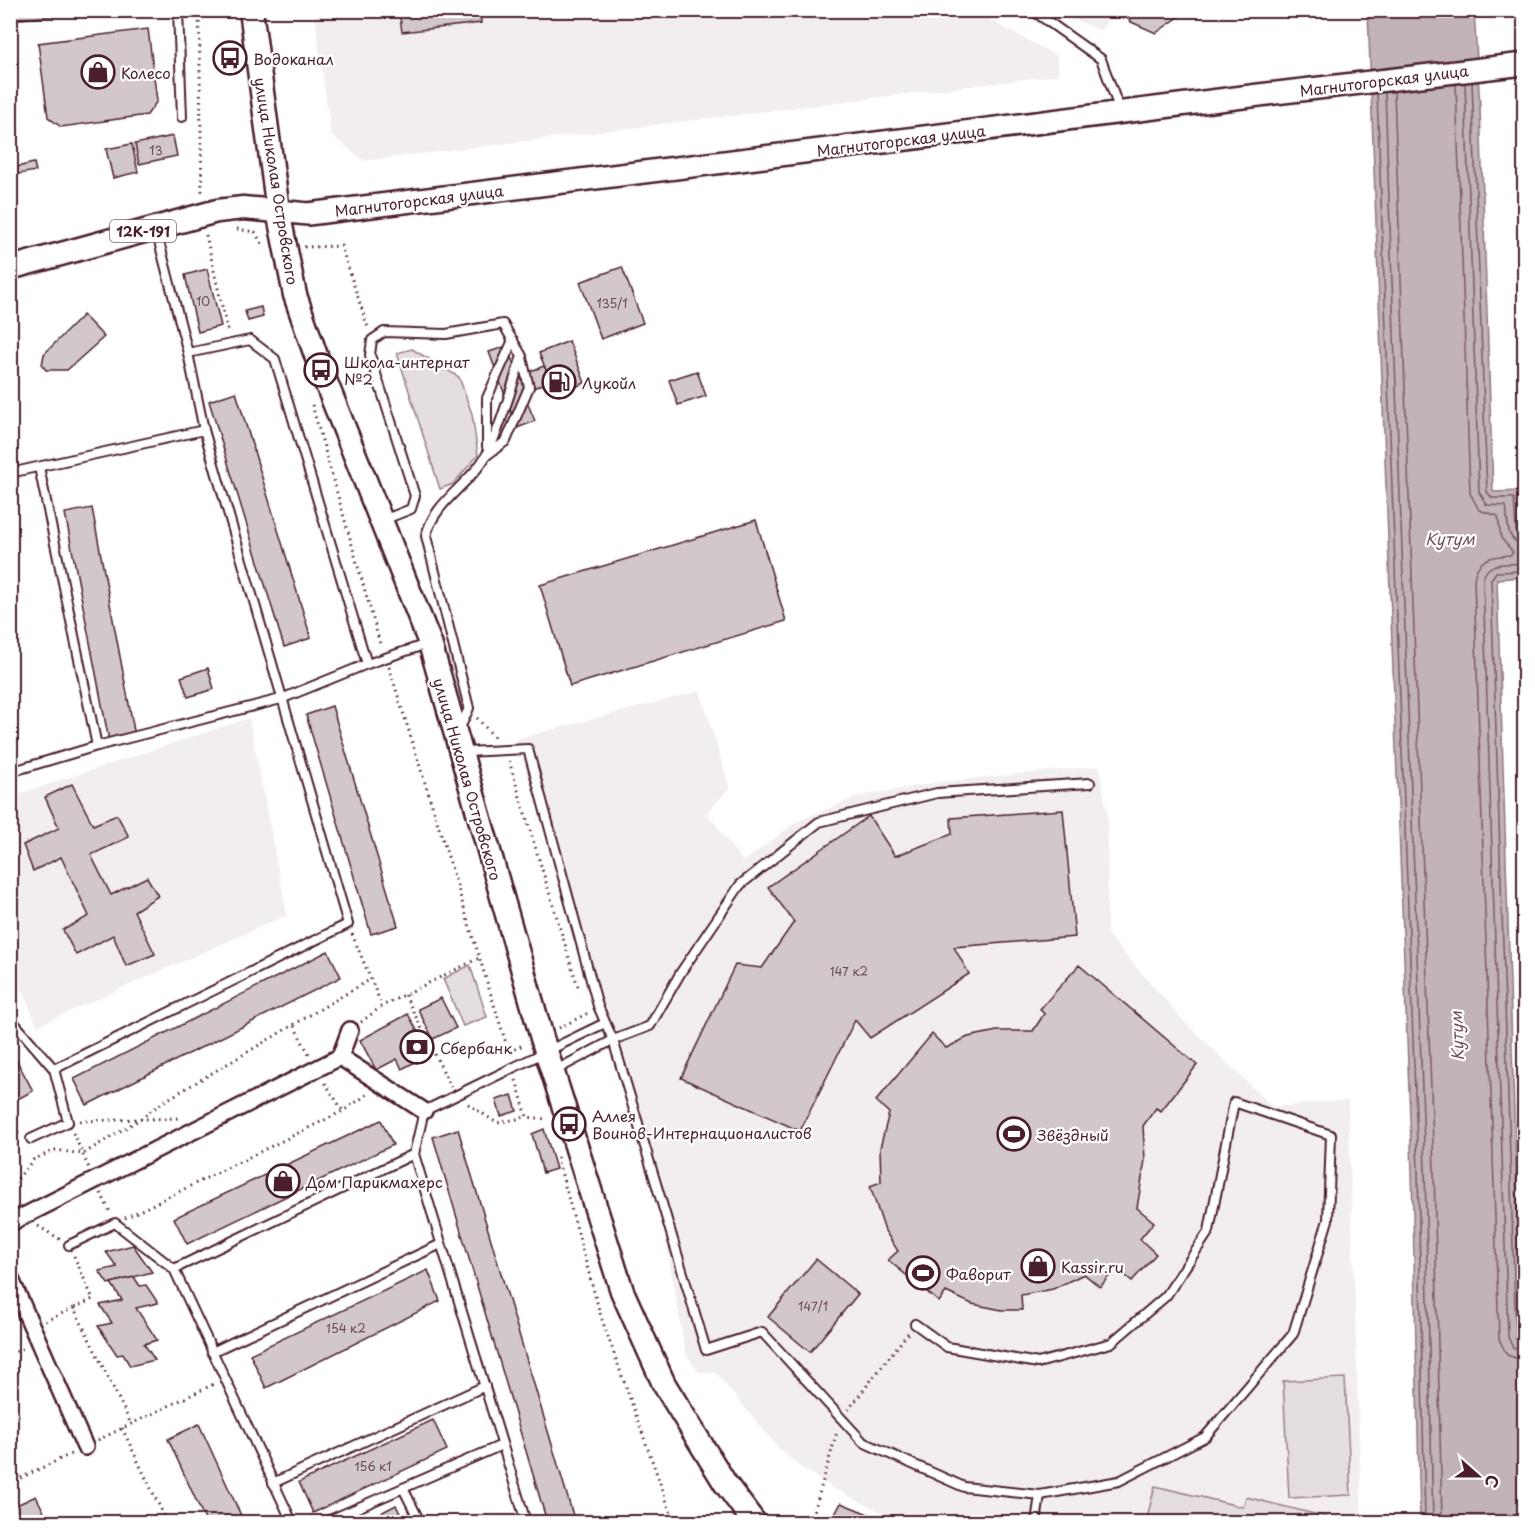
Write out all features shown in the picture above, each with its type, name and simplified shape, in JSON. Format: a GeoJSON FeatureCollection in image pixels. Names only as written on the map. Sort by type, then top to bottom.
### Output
{"type":"FeatureCollection","features":[{"type":"Feature","properties":{"kind":"main road","name":"улица Николая Островского"},"geometry":{"type":"LineString","coordinates":[[251,10],[278,211],[295,295],[380,521],[430,643],[550,1062],[602,1232],[622,1291],[644,1344],[704,1451],[754,1522]]}},
{"type":"Feature","properties":{"kind":"main road","name":"Магнитогорская улица"},"geometry":{"type":"LineString","coordinates":[[278,211],[317,213],[1120,112],[1524,64]]}},
{"type":"Feature","properties":{"kind":"main road","name":"12К-191"},"geometry":{"type":"LineString","coordinates":[[10,268],[155,227],[204,225],[243,208],[278,211]]}},
{"type":"Feature","properties":{"kind":"street"},"geometry":{"type":"LineString","coordinates":[[17,1220],[340,1057],[350,1030]]}},
{"type":"Feature","properties":{"kind":"street"},"geometry":{"type":"LineString","coordinates":[[340,1057],[424,1111]]}},
{"type":"Feature","properties":{"kind":"street"},"geometry":{"type":"LineString","coordinates":[[10,1277],[85,1447]]}},
{"type":"Feature","properties":{"kind":"lane"},"geometry":{"type":"LineString","coordinates":[[178,10],[182,117]]}},
{"type":"Feature","properties":{"kind":"lane"},"geometry":{"type":"LineString","coordinates":[[1032,10],[1101,59],[1120,112]]}},
{"type":"Feature","properties":{"kind":"lane"},"geometry":{"type":"LineString","coordinates":[[54,1070],[348,924],[204,430],[188,353],[155,227]]}},
{"type":"Feature","properties":{"kind":"lane"},"geometry":{"type":"LineString","coordinates":[[380,521],[411,509],[415,496],[370,356],[372,340],[384,332],[446,334],[503,324],[522,356],[529,387],[506,441],[486,455],[429,524],[426,536],[469,708],[458,745],[528,750],[598,1006],[613,1040],[706,1350],[762,1332],[864,1443],[964,1487],[1040,1495],[1119,1481],[1204,1437],[1293,1334],[1328,1220],[1332,1135],[1234,1102],[1209,1231],[1166,1296],[1112,1343],[1038,1362],[947,1347],[915,1324]]}},
{"type":"Feature","properties":{"kind":"lane"},"geometry":{"type":"LineString","coordinates":[[188,353],[250,340],[275,359],[367,664]]}},
{"type":"Feature","properties":{"kind":"lane"},"geometry":{"type":"LineString","coordinates":[[486,455],[487,398],[513,340]]}},
{"type":"Feature","properties":{"kind":"lane"},"geometry":{"type":"LineString","coordinates":[[486,455],[522,356]]}},
{"type":"Feature","properties":{"kind":"lane"},"geometry":{"type":"LineString","coordinates":[[10,473],[204,430]]}},
{"type":"Feature","properties":{"kind":"lane"},"geometry":{"type":"LineString","coordinates":[[39,467],[97,746]]}},
{"type":"Feature","properties":{"kind":"lane"},"geometry":{"type":"LineString","coordinates":[[10,772],[97,746],[281,699],[367,664],[430,643]]}},
{"type":"Feature","properties":{"kind":"lane"},"geometry":{"type":"LineString","coordinates":[[526,1522],[414,1154],[424,1111],[513,1068],[550,1062],[650,1026],[681,972],[740,885],[819,822],[937,793],[1090,783]]}},
{"type":"Feature","properties":{"kind":"lane"},"geometry":{"type":"LineString","coordinates":[[10,1018],[54,1070],[68,1122],[31,1139]]}},
{"type":"Feature","properties":{"kind":"lane"},"geometry":{"type":"LineString","coordinates":[[550,1062],[605,1023]]}},
{"type":"Feature","properties":{"kind":"lane"},"geometry":{"type":"LineString","coordinates":[[174,1269],[414,1154]]}},
{"type":"Feature","properties":{"kind":"lane"},"geometry":{"type":"LineString","coordinates":[[69,1245],[115,1223],[174,1269],[292,1522]]}},
{"type":"Feature","properties":{"kind":"lane"},"geometry":{"type":"LineString","coordinates":[[212,1352],[441,1244]]}},
{"type":"Feature","properties":{"kind":"lane"},"geometry":{"type":"LineString","coordinates":[[273,1484],[485,1386]]}},
{"type":"Feature","properties":{"kind":"lane"},"geometry":{"type":"LineString","coordinates":[[325,1522],[502,1445]]}},
{"type":"Feature","properties":{"kind":"lane"},"geometry":{"type":"LineString","coordinates":[[403,1488],[420,1522]]}},
{"type":"Feature","properties":{"kind":"lane"},"geometry":{"type":"LineString","coordinates":[[1036,1522],[1040,1495]]}},
{"type":"Feature","properties":{"kind":"path"},"geometry":{"type":"LineString","coordinates":[[199,10],[204,225],[231,343]]}},
{"type":"Feature","properties":{"kind":"path"},"geometry":{"type":"LineString","coordinates":[[204,225],[216,233]]}},
{"type":"Feature","properties":{"kind":"path"},"geometry":{"type":"LineString","coordinates":[[236,229],[255,232],[264,246],[266,257]]}},
{"type":"Feature","properties":{"kind":"path"},"geometry":{"type":"LineString","coordinates":[[341,246],[372,340]]}},
{"type":"Feature","properties":{"kind":"path"},"geometry":{"type":"LineString","coordinates":[[312,403],[387,659],[527,1118]]}},
{"type":"Feature","properties":{"kind":"path"},"geometry":{"type":"LineString","coordinates":[[469,708],[506,750],[580,991]]}},
{"type":"Feature","properties":{"kind":"path"},"geometry":{"type":"LineString","coordinates":[[348,924],[382,1006]]}},
{"type":"Feature","properties":{"kind":"path"},"geometry":{"type":"LineString","coordinates":[[350,1030],[382,1006],[479,958]]}},
{"type":"Feature","properties":{"kind":"path"},"geometry":{"type":"LineString","coordinates":[[10,1188],[33,1160],[55,1150],[83,1154],[163,1102],[371,979]]}},
{"type":"Feature","properties":{"kind":"path"},"geometry":{"type":"LineString","coordinates":[[405,995],[456,1096],[497,1123],[527,1118],[547,1118],[550,1129]]}},
{"type":"Feature","properties":{"kind":"path"},"geometry":{"type":"LineString","coordinates":[[583,1003],[587,1014]]}},
{"type":"Feature","properties":{"kind":"path"},"geometry":{"type":"LineString","coordinates":[[294,1026],[343,1111]]}},
{"type":"Feature","properties":{"kind":"path"},"geometry":{"type":"LineString","coordinates":[[115,1223],[343,1111],[382,1084]]}},
{"type":"Feature","properties":{"kind":"path"},"geometry":{"type":"LineString","coordinates":[[68,1122],[187,1118]]}},
{"type":"Feature","properties":{"kind":"path"},"geometry":{"type":"LineString","coordinates":[[556,1151],[601,1317],[674,1522]]}},
{"type":"Feature","properties":{"kind":"path"},"geometry":{"type":"LineString","coordinates":[[17,1220],[69,1245],[93,1299],[33,1326]]}},
{"type":"Feature","properties":{"kind":"path"},"geometry":{"type":"LineString","coordinates":[[74,1308],[131,1424]]}},
{"type":"Feature","properties":{"kind":"path"},"geometry":{"type":"LineString","coordinates":[[10,1483],[225,1380]]}},
{"type":"Feature","properties":{"kind":"path"},"geometry":{"type":"LineString","coordinates":[[10,1396],[13,1400],[10,1413]]}},
{"type":"Feature","properties":{"kind":"path"},"geometry":{"type":"LineString","coordinates":[[122,1428],[166,1522]]}},
{"type":"Feature","properties":{"kind":"shaded area"},"geometry":{"type":"Polygon","coordinates":[[[314,11],[974,11],[1057,56],[1059,75],[364,161],[331,135],[314,11]]]}},
{"type":"Feature","properties":{"kind":"shaded area"},"geometry":{"type":"Polygon","coordinates":[[[1056,11],[1112,11],[1101,31],[1056,11]]]}},
{"type":"Feature","properties":{"kind":"shaded area"},"geometry":{"type":"Polygon","coordinates":[[[412,349],[459,377],[472,414],[478,455],[453,484],[440,489],[397,353],[412,349]]]}},
{"type":"Feature","properties":{"kind":"shaded area"},"geometry":{"type":"Polygon","coordinates":[[[700,691],[730,788],[707,813],[743,862],[796,822],[859,796],[939,782],[1099,766],[1108,818],[1107,934],[1185,1022],[1273,1107],[1348,1100],[1362,1522],[902,1522],[834,1489],[800,1467],[779,1449],[716,1373],[699,1372],[686,1354],[661,1215],[610,1030],[516,739],[700,691]]]}},
{"type":"Feature","properties":{"kind":"shaded area"},"geometry":{"type":"Polygon","coordinates":[[[249,718],[287,915],[37,1026],[11,962],[10,797],[249,718]]]}},
{"type":"Feature","properties":{"kind":"shaded area"},"geometry":{"type":"Polygon","coordinates":[[[470,965],[487,1017],[463,1026],[443,979],[470,965]]]}},
{"type":"Feature","properties":{"kind":"shaded area"},"geometry":{"type":"Polygon","coordinates":[[[1345,1378],[1351,1495],[1289,1498],[1283,1381],[1345,1378]]]}},
{"type":"Feature","properties":{"kind":"shaded area"},"geometry":{"type":"Polygon","coordinates":[[[1155,1486],[1243,1507],[1246,1497],[1347,1522],[1146,1522],[1155,1486]]]}},
{"type":"Feature","properties":{"kind":"water","name":"Кутум"},"geometry":{"type":"Polygon","coordinates":[[[1368,11],[1474,11],[1480,107],[1493,492],[1520,491],[1523,577],[1497,579],[1524,1421],[1524,1522],[1420,1522],[1412,1171],[1368,11]]]}},
{"type":"Feature","properties":{"kind":"building"},"geometry":{"type":"Polygon","coordinates":[[[10,10],[117,10],[10,20],[10,10]]]}},
{"type":"Feature","properties":{"kind":"building"},"geometry":{"type":"Polygon","coordinates":[[[399,10],[480,10],[481,23],[402,32],[399,10]]]}},
{"type":"Feature","properties":{"kind":"building"},"geometry":{"type":"Polygon","coordinates":[[[1134,10],[1189,10],[1156,33],[1129,21],[1134,10]]]}},
{"type":"Feature","properties":{"kind":"building","name":"Колесо"},"geometry":{"type":"Polygon","coordinates":[[[148,29],[157,101],[147,115],[61,127],[48,117],[38,43],[148,29]]]}},
{"type":"Feature","properties":{"kind":"building"},"geometry":{"type":"Polygon","coordinates":[[[173,136],[177,156],[139,164],[135,144],[173,136]]]}},
{"type":"Feature","properties":{"kind":"building"},"geometry":{"type":"Polygon","coordinates":[[[132,144],[138,172],[113,178],[106,149],[132,144]]]}},
{"type":"Feature","properties":{"kind":"building"},"geometry":{"type":"Polygon","coordinates":[[[34,163],[36,171],[13,175],[12,168],[34,163]]]}},
{"type":"Feature","properties":{"kind":"building"},"geometry":{"type":"Polygon","coordinates":[[[622,267],[643,323],[601,339],[580,282],[622,267]]]}},
{"type":"Feature","properties":{"kind":"building"},"geometry":{"type":"Polygon","coordinates":[[[207,269],[221,326],[198,332],[185,275],[207,269]]]}},
{"type":"Feature","properties":{"kind":"building"},"geometry":{"type":"Polygon","coordinates":[[[261,307],[263,317],[248,321],[245,311],[261,307]]]}},
{"type":"Feature","properties":{"kind":"building"},"geometry":{"type":"Polygon","coordinates":[[[83,315],[104,337],[67,370],[46,370],[42,365],[44,354],[83,315]]]}},
{"type":"Feature","properties":{"kind":"building"},"geometry":{"type":"Polygon","coordinates":[[[569,341],[585,383],[556,394],[539,353],[569,341]]]}},
{"type":"Feature","properties":{"kind":"building"},"geometry":{"type":"Polygon","coordinates":[[[507,346],[518,376],[544,366],[551,381],[523,392],[535,421],[517,428],[489,352],[507,346]]]}},
{"type":"Feature","properties":{"kind":"building"},"geometry":{"type":"Polygon","coordinates":[[[697,371],[706,396],[678,405],[669,380],[697,371]]]}},
{"type":"Feature","properties":{"kind":"building"},"geometry":{"type":"Polygon","coordinates":[[[236,392],[311,638],[284,647],[209,401],[236,392]]]}},
{"type":"Feature","properties":{"kind":"building"},"geometry":{"type":"Polygon","coordinates":[[[92,508],[135,736],[109,741],[65,513],[92,508]]]}},
{"type":"Feature","properties":{"kind":"building"},"geometry":{"type":"Polygon","coordinates":[[[756,520],[786,621],[570,686],[540,585],[756,520]]]}},
{"type":"Feature","properties":{"kind":"building"},"geometry":{"type":"Polygon","coordinates":[[[208,668],[214,689],[188,697],[181,677],[208,668]]]}},
{"type":"Feature","properties":{"kind":"building"},"geometry":{"type":"Polygon","coordinates":[[[332,706],[398,926],[371,934],[306,715],[332,706]]]}},
{"type":"Feature","properties":{"kind":"building"},"geometry":{"type":"Polygon","coordinates":[[[72,784],[93,825],[117,815],[129,837],[91,855],[111,895],[147,877],[158,896],[134,911],[155,954],[126,966],[113,935],[76,955],[63,930],[89,916],[61,857],[33,871],[23,845],[59,828],[45,797],[72,784]]]}},
{"type":"Feature","properties":{"kind":"building"},"geometry":{"type":"Polygon","coordinates":[[[1063,810],[1075,937],[954,947],[969,974],[870,1038],[855,1020],[800,1131],[681,1078],[735,965],[762,968],[794,922],[768,887],[869,816],[895,856],[952,834],[951,818],[1063,810]]]}},
{"type":"Feature","properties":{"kind":"building"},"geometry":{"type":"Polygon","coordinates":[[[328,951],[341,977],[87,1105],[74,1079],[328,951]]]}},
{"type":"Feature","properties":{"kind":"building","name":"Звёздный"},"geometry":{"type":"Polygon","coordinates":[[[1079,965],[1197,1065],[1161,1111],[1156,1108],[1143,1126],[1145,1160],[1137,1208],[1154,1222],[1140,1239],[1156,1254],[1132,1281],[1116,1268],[1100,1287],[1084,1274],[1053,1289],[1021,1295],[1022,1310],[1002,1310],[972,1304],[946,1292],[939,1302],[888,1260],[898,1251],[885,1231],[870,1186],[881,1182],[880,1148],[889,1113],[876,1101],[932,1034],[946,1048],[968,1037],[997,1031],[1033,1031],[1044,1014],[1040,1009],[1079,965]]]}},
{"type":"Feature","properties":{"kind":"building"},"geometry":{"type":"Polygon","coordinates":[[[441,998],[456,1028],[433,1039],[418,1009],[441,998]]]}},
{"type":"Feature","properties":{"kind":"building"},"geometry":{"type":"Polygon","coordinates":[[[408,1014],[430,1054],[402,1069],[397,1059],[376,1070],[360,1040],[408,1014]]]}},
{"type":"Feature","properties":{"kind":"building"},"geometry":{"type":"Polygon","coordinates":[[[10,1048],[33,1091],[10,1103],[10,1048]]]}},
{"type":"Feature","properties":{"kind":"building"},"geometry":{"type":"Polygon","coordinates":[[[512,1095],[517,1111],[501,1116],[496,1100],[512,1095]]]}},
{"type":"Feature","properties":{"kind":"building"},"geometry":{"type":"Polygon","coordinates":[[[10,1116],[19,1133],[10,1138],[10,1116]]]}},
{"type":"Feature","properties":{"kind":"building"},"geometry":{"type":"Polygon","coordinates":[[[381,1120],[393,1145],[187,1244],[174,1218],[381,1120]]]}},
{"type":"Feature","properties":{"kind":"building"},"geometry":{"type":"Polygon","coordinates":[[[458,1129],[575,1522],[547,1522],[433,1137],[458,1129]]]}},
{"type":"Feature","properties":{"kind":"building"},"geometry":{"type":"Polygon","coordinates":[[[544,1129],[556,1169],[543,1173],[532,1134],[544,1129]]]}},
{"type":"Feature","properties":{"kind":"building"},"geometry":{"type":"Polygon","coordinates":[[[133,1245],[152,1272],[108,1284],[99,1271],[117,1267],[106,1252],[133,1245]]]}},
{"type":"Feature","properties":{"kind":"building"},"geometry":{"type":"Polygon","coordinates":[[[816,1259],[858,1294],[810,1352],[768,1317],[816,1259]]]}},
{"type":"Feature","properties":{"kind":"building"},"geometry":{"type":"Polygon","coordinates":[[[428,1270],[440,1301],[266,1388],[250,1354],[428,1270]]]}},
{"type":"Feature","properties":{"kind":"building"},"geometry":{"type":"Polygon","coordinates":[[[134,1277],[140,1286],[146,1285],[158,1303],[136,1308],[157,1340],[144,1344],[155,1360],[130,1366],[123,1354],[117,1355],[98,1326],[112,1323],[100,1305],[122,1300],[111,1283],[134,1277]]]}},
{"type":"Feature","properties":{"kind":"building"},"geometry":{"type":"Polygon","coordinates":[[[433,1420],[447,1450],[313,1513],[299,1482],[433,1420]]]}},
{"type":"Feature","properties":{"kind":"building"},"geometry":{"type":"Polygon","coordinates":[[[199,1424],[244,1522],[206,1522],[168,1439],[199,1424]]]}},
{"type":"Feature","properties":{"kind":"building"},"geometry":{"type":"Polygon","coordinates":[[[36,1496],[49,1522],[12,1522],[10,1508],[36,1496]]]}},
{"type":"Feature","properties":{"kind":"building"},"geometry":{"type":"Polygon","coordinates":[[[841,1503],[888,1522],[838,1522],[833,1518],[841,1503]]]}},
{"type":"Feature","properties":{"kind":"building"},"geometry":{"type":"Polygon","coordinates":[[[396,1505],[404,1522],[368,1522],[367,1520],[396,1505]]]}},
{"type":"Feature","properties":{"kind":"place","name":"Водоканал"},"geometry":{"type":"Point","coordinates":[230,58]}},
{"type":"Feature","properties":{"kind":"place","name":"Колесо"},"geometry":{"type":"Point","coordinates":[98,72]}},
{"type":"Feature","properties":{"kind":"place","name":"Школа-интернат №2"},"geometry":{"type":"Point","coordinates":[321,370]}},
{"type":"Feature","properties":{"kind":"place","name":"Лукойл"},"geometry":{"type":"Point","coordinates":[559,382]}},
{"type":"Feature","properties":{"kind":"place","name":"Сбербанк"},"geometry":{"type":"Point","coordinates":[417,1047]}},
{"type":"Feature","properties":{"kind":"place","name":"Аллея Воинов-Интернационалистов"},"geometry":{"type":"Point","coordinates":[569,1124]}},
{"type":"Feature","properties":{"kind":"place","name":"Звёздный"},"geometry":{"type":"Point","coordinates":[1014,1134]}},
{"type":"Feature","properties":{"kind":"place","name":"Дом Парикмахерс"},"geometry":{"type":"Point","coordinates":[283,1181]}},
{"type":"Feature","properties":{"kind":"place","name":"Kassir.ru"},"geometry":{"type":"Point","coordinates":[1038,1266]}},
{"type":"Feature","properties":{"kind":"place","name":"Фаворит"},"geometry":{"type":"Point","coordinates":[923,1273]}}]}
